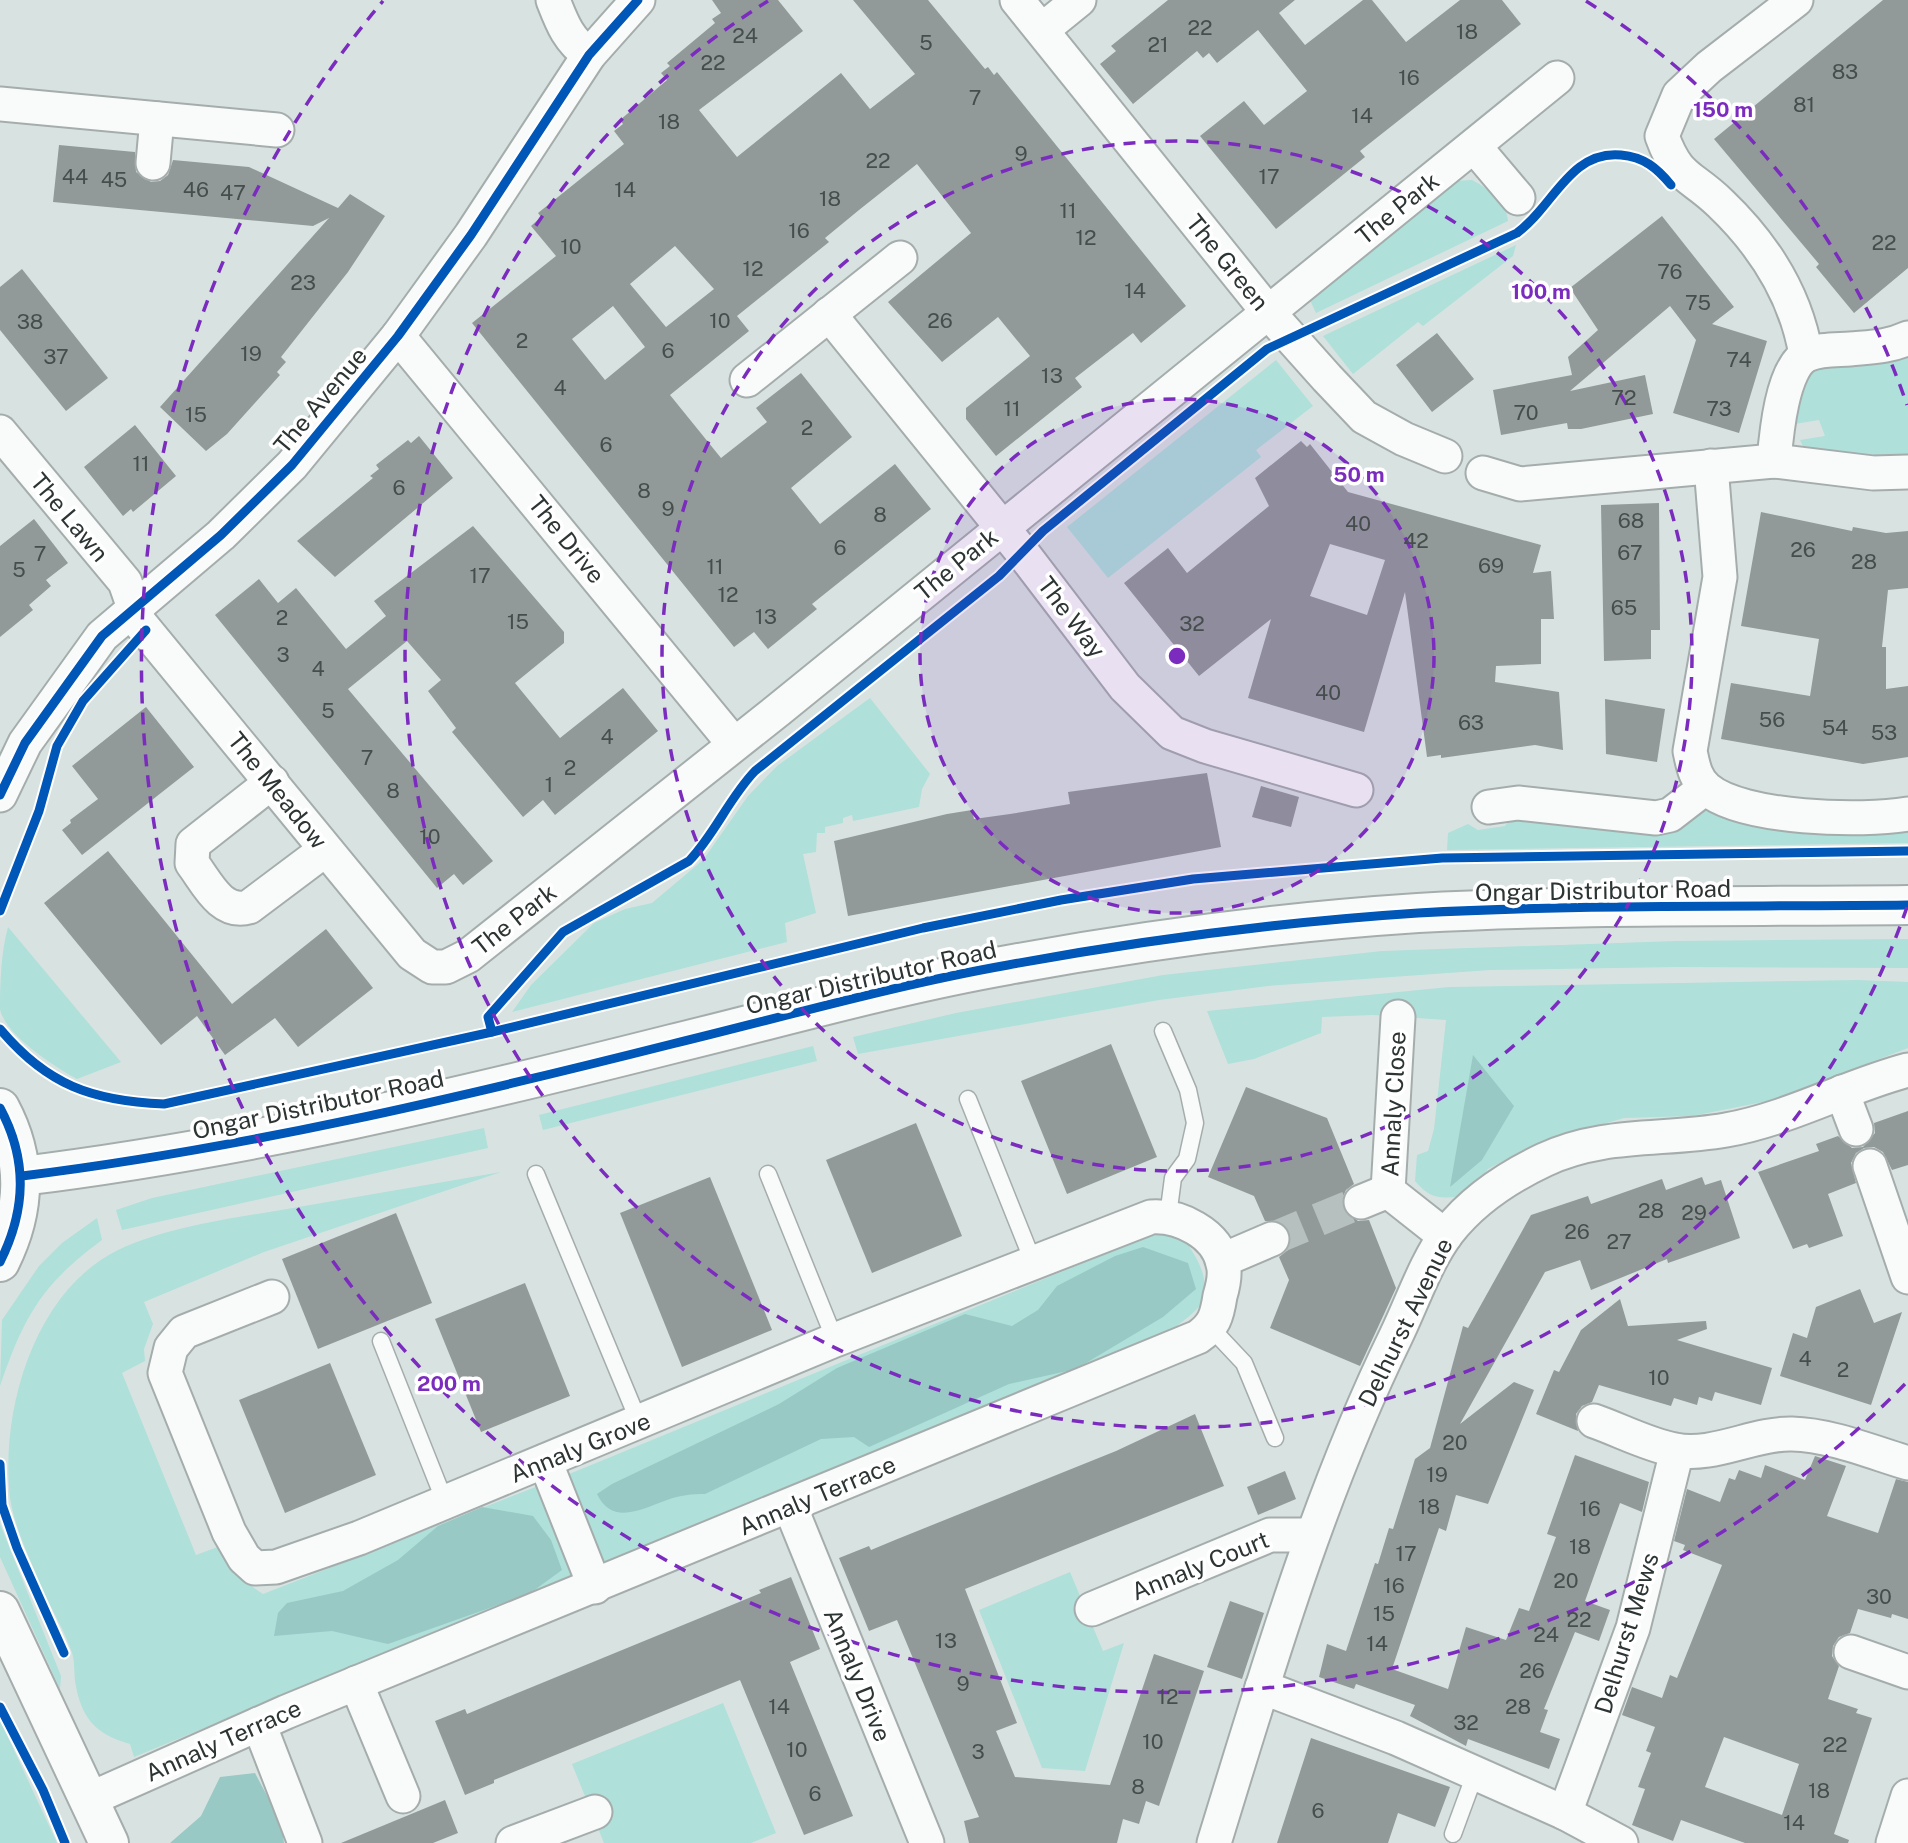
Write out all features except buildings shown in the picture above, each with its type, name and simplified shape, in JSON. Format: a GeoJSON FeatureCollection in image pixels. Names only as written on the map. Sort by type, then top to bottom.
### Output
{"type":"FeatureCollection","features":[{"type":"Feature","properties":{"kind":"street"},"geometry":{"type":"LineString","coordinates":[[553,0],[565,31],[575,45],[589,55]]}},
{"type":"Feature","properties":{"kind":"street","name":"The Avenue"},"geometry":{"type":"LineString","coordinates":[[0,795],[25,743],[102,636],[220,535],[292,465],[398,336],[471,235],[589,55],[638,0]]}},
{"type":"Feature","properties":{"kind":"street","name":"The Green"},"geometry":{"type":"LineString","coordinates":[[1017,0],[1268,312],[1364,417],[1404,439],[1445,456]]}},
{"type":"Feature","properties":{"kind":"street"},"geometry":{"type":"LineString","coordinates":[[1042,30],[1079,0]]}},
{"type":"Feature","properties":{"kind":"street"},"geometry":{"type":"LineString","coordinates":[[1796,0],[1709,67],[1679,95],[1662,136],[1672,162],[1736,220],[1782,281],[1796,316],[1806,355]]}},
{"type":"Feature","properties":{"kind":"street","name":"The Park"},"geometry":{"type":"LineString","coordinates":[[432,967],[446,967],[468,956],[1558,78]]}},
{"type":"Feature","properties":{"kind":"street"},"geometry":{"type":"LineString","coordinates":[[0,104],[277,130]]}},
{"type":"Feature","properties":{"kind":"street"},"geometry":{"type":"LineString","coordinates":[[153,163],[157,119]]}},
{"type":"Feature","properties":{"kind":"street"},"geometry":{"type":"LineString","coordinates":[[1474,146],[1518,198]]}},
{"type":"Feature","properties":{"kind":"street"},"geometry":{"type":"LineString","coordinates":[[747,380],[900,258]]}},
{"type":"Feature","properties":{"kind":"street","name":"The Way"},"geometry":{"type":"LineString","coordinates":[[829,314],[1001,527],[1125,687],[1172,733],[1205,746],[1356,790]]}},
{"type":"Feature","properties":{"kind":"street","name":"The Drive"},"geometry":{"type":"LineString","coordinates":[[398,336],[734,744]]}},
{"type":"Feature","properties":{"kind":"street"},"geometry":{"type":"LineString","coordinates":[[1774,461],[1782,405],[1793,368],[1806,355],[1889,346],[1908,338]]}},
{"type":"Feature","properties":{"kind":"street","name":"The Lawn"},"geometry":{"type":"LineString","coordinates":[[0,432],[125,582],[134,606]]}},
{"type":"Feature","properties":{"kind":"street"},"geometry":{"type":"LineString","coordinates":[[1483,473],[1520,484],[1774,461],[1873,473],[1908,472]]}},
{"type":"Feature","properties":{"kind":"street"},"geometry":{"type":"LineString","coordinates":[[1711,466],[1720,577],[1690,751],[1695,774],[1705,788],[1719,797],[1766,812],[1833,817],[1908,814]]}},
{"type":"Feature","properties":{"kind":"street","name":"The Meadow"},"geometry":{"type":"LineString","coordinates":[[134,606],[139,622],[325,849],[412,954],[432,967]]}},
{"type":"Feature","properties":{"kind":"street"},"geometry":{"type":"LineString","coordinates":[[272,782],[193,845],[190,854],[192,863],[226,907],[238,911],[249,907],[325,849]]}},
{"type":"Feature","properties":{"kind":"street"},"geometry":{"type":"LineString","coordinates":[[1489,807],[1518,803],[1656,818],[1670,815],[1705,788]]}},
{"type":"Feature","properties":{"kind":"street","name":"Ongar Distributor Road"},"geometry":{"type":"LineString","coordinates":[[22,1175],[176,1154],[335,1121],[665,1046],[881,992],[1002,966],[1127,944],[1283,924],[1420,913],[1908,905]]}},
{"type":"Feature","properties":{"kind":"street","name":"Annaly Close"},"geometry":{"type":"LineString","coordinates":[[1398,1017],[1375,1196],[1445,1236]]}},
{"type":"Feature","properties":{"kind":"street","name":"Delhurst Avenue"},"geometry":{"type":"LineString","coordinates":[[1214,1843],[1311,1535],[1372,1384],[1445,1236],[1481,1198],[1520,1173],[1563,1152],[1591,1143],[1626,1137],[1728,1130],[1908,1070]]}},
{"type":"Feature","properties":{"kind":"street"},"geometry":{"type":"LineString","coordinates":[[1842,1092],[1856,1129]]}},
{"type":"Feature","properties":{"kind":"street"},"geometry":{"type":"LineString","coordinates":[[0,1108],[12,1130],[22,1175],[20,1207],[13,1237],[0,1262]]}},
{"type":"Feature","properties":{"kind":"street"},"geometry":{"type":"LineString","coordinates":[[1870,1166],[1908,1277]]}},
{"type":"Feature","properties":{"kind":"street"},"geometry":{"type":"LineString","coordinates":[[1168,1216],[1192,1226],[1204,1235],[1223,1260],[1223,1283],[1217,1316],[1211,1328]]}},
{"type":"Feature","properties":{"kind":"street","name":"Annaly Grove"},"geometry":{"type":"LineString","coordinates":[[272,1297],[184,1332],[171,1348],[165,1373],[229,1532],[244,1559],[255,1568],[263,1569],[291,1563],[445,1502],[835,1340],[1151,1217],[1168,1216]]}},
{"type":"Feature","properties":{"kind":"street"},"geometry":{"type":"LineString","coordinates":[[1223,1260],[1272,1239]]}},
{"type":"Feature","properties":{"kind":"street","name":"Annaly Terrace"},"geometry":{"type":"LineString","coordinates":[[90,1799],[259,1724],[1198,1337],[1211,1328]]}},
{"type":"Feature","properties":{"kind":"street"},"geometry":{"type":"LineString","coordinates":[[1594,1421],[1676,1451],[1716,1448],[1751,1437],[1793,1434],[1825,1439],[1908,1463]]}},
{"type":"Feature","properties":{"kind":"street","name":"Delhurst Mews"},"geometry":{"type":"LineString","coordinates":[[1565,1813],[1633,1628],[1676,1451]]}},
{"type":"Feature","properties":{"kind":"street"},"geometry":{"type":"LineString","coordinates":[[545,1461],[596,1587]]}},
{"type":"Feature","properties":{"kind":"street","name":"Annaly Drive"},"geometry":{"type":"LineString","coordinates":[[790,1506],[927,1843]]}},
{"type":"Feature","properties":{"kind":"street","name":"Annaly Court"},"geometry":{"type":"LineString","coordinates":[[1092,1609],[1270,1535],[1311,1535]]}},
{"type":"Feature","properties":{"kind":"street"},"geometry":{"type":"LineString","coordinates":[[0,1611],[90,1799],[108,1843]]}},
{"type":"Feature","properties":{"kind":"street"},"geometry":{"type":"LineString","coordinates":[[1851,1652],[1908,1672]]}},
{"type":"Feature","properties":{"kind":"street"},"geometry":{"type":"LineString","coordinates":[[356,1684],[402,1796]]}},
{"type":"Feature","properties":{"kind":"street"},"geometry":{"type":"LineString","coordinates":[[1262,1687],[1396,1738],[1565,1813],[1621,1843]]}},
{"type":"Feature","properties":{"kind":"street"},"geometry":{"type":"LineString","coordinates":[[259,1724],[304,1843]]}},
{"type":"Feature","properties":{"kind":"street"},"geometry":{"type":"LineString","coordinates":[[1893,1843],[1908,1796]]}},
{"type":"Feature","properties":{"kind":"street"},"geometry":{"type":"LineString","coordinates":[[513,1843],[595,1812]]}},
{"type":"Feature","properties":{"kind":"lane"},"geometry":{"type":"LineString","coordinates":[[1163,1031],[1188,1090],[1195,1123],[1187,1159],[1173,1178],[1168,1216]]}},
{"type":"Feature","properties":{"kind":"lane"},"geometry":{"type":"LineString","coordinates":[[968,1099],[1034,1264]]}},
{"type":"Feature","properties":{"kind":"lane"},"geometry":{"type":"LineString","coordinates":[[536,1174],[639,1422]]}},
{"type":"Feature","properties":{"kind":"lane"},"geometry":{"type":"LineString","coordinates":[[768,1174],[835,1340]]}},
{"type":"Feature","properties":{"kind":"lane"},"geometry":{"type":"LineString","coordinates":[[1211,1328],[1244,1363],[1275,1438]]}},
{"type":"Feature","properties":{"kind":"lane"},"geometry":{"type":"LineString","coordinates":[[380,1341],[445,1502]]}},
{"type":"Feature","properties":{"kind":"lane"},"geometry":{"type":"LineString","coordinates":[[1453,1834],[1475,1773]]}},
{"type":"Feature","properties":{"kind":"shaded area"},"geometry":{"type":"Polygon","coordinates":[[[1472,180],[1496,196],[1504,207],[1508,221],[1316,313],[1310,300],[1455,181],[1472,180]]]}},
{"type":"Feature","properties":{"kind":"shaded area"},"geometry":{"type":"Polygon","coordinates":[[[1516,245],[1513,256],[1423,326],[1418,322],[1353,374],[1323,336],[1516,245]]]}},
{"type":"Feature","properties":{"kind":"shaded area"},"geometry":{"type":"Polygon","coordinates":[[[1908,355],[1908,458],[1866,459],[1803,446],[1800,440],[1825,436],[1819,420],[1795,424],[1799,391],[1807,378],[1818,369],[1832,365],[1880,361],[1908,355]]]}},
{"type":"Feature","properties":{"kind":"shaded area"},"geometry":{"type":"Polygon","coordinates":[[[1276,360],[1313,406],[1256,450],[1261,457],[1108,578],[1067,527],[1276,360]]]}},
{"type":"Feature","properties":{"kind":"shaded area"},"geometry":{"type":"Polygon","coordinates":[[[870,698],[930,774],[922,789],[919,807],[853,821],[852,815],[843,818],[843,823],[825,827],[825,833],[817,833],[816,852],[803,854],[816,913],[785,923],[787,942],[512,1012],[531,985],[594,923],[625,909],[652,903],[703,860],[748,796],[777,766],[870,698]]]}},
{"type":"Feature","properties":{"kind":"shaded area"},"geometry":{"type":"Polygon","coordinates":[[[1712,809],[1908,830],[1908,843],[1447,850],[1448,833],[1468,824],[1478,830],[1505,826],[1510,819],[1712,809]]]}},
{"type":"Feature","properties":{"kind":"shaded area"},"geometry":{"type":"Polygon","coordinates":[[[8,927],[121,1062],[77,1079],[44,1058],[11,1029],[0,1009],[2,957],[8,927]]]}},
{"type":"Feature","properties":{"kind":"shaded area"},"geometry":{"type":"Polygon","coordinates":[[[1908,939],[1908,968],[1677,967],[1490,970],[1268,986],[1159,1000],[858,1054],[853,1037],[956,1013],[1163,975],[1382,951],[1676,941],[1908,939]]]}},
{"type":"Feature","properties":{"kind":"shaded area"},"geometry":{"type":"Polygon","coordinates":[[[1857,980],[1908,982],[1908,1048],[1773,1100],[1692,1116],[1624,1118],[1535,1144],[1488,1169],[1467,1196],[1450,1197],[1432,1195],[1415,1181],[1417,1155],[1428,1151],[1434,1129],[1446,1020],[1373,1015],[1322,1017],[1321,1033],[1254,1059],[1228,1064],[1207,1011],[1449,987],[1857,980]]]}},
{"type":"Feature","properties":{"kind":"shaded area"},"geometry":{"type":"Polygon","coordinates":[[[813,1046],[817,1061],[543,1130],[539,1115],[813,1046]]]}},
{"type":"Feature","properties":{"kind":"shaded area"},"geometry":{"type":"Polygon","coordinates":[[[1473,1055],[1514,1106],[1482,1160],[1450,1187],[1473,1055]]]}},
{"type":"Feature","properties":{"kind":"shaded area"},"geometry":{"type":"Polygon","coordinates":[[[484,1128],[488,1148],[122,1230],[116,1210],[152,1198],[484,1128]]]}},
{"type":"Feature","properties":{"kind":"shaded area"},"geometry":{"type":"Polygon","coordinates":[[[501,1172],[264,1252],[144,1302],[153,1324],[144,1349],[145,1361],[122,1373],[196,1555],[223,1545],[245,1579],[263,1594],[579,1470],[1156,1233],[1180,1235],[1200,1266],[1205,1284],[1204,1293],[1202,1302],[1196,1309],[1173,1329],[134,1757],[130,1744],[99,1729],[81,1705],[75,1681],[74,1661],[65,1634],[28,1555],[12,1510],[8,1464],[11,1428],[29,1357],[44,1324],[64,1294],[89,1269],[118,1250],[157,1235],[223,1220],[501,1172]]]}},
{"type":"Feature","properties":{"kind":"shaded area"},"geometry":{"type":"Polygon","coordinates":[[[97,1218],[102,1240],[64,1272],[38,1303],[18,1340],[0,1386],[2,1320],[39,1266],[62,1243],[97,1218]]]}},
{"type":"Feature","properties":{"kind":"shaded area"},"geometry":{"type":"Polygon","coordinates":[[[1143,1247],[1188,1263],[1196,1289],[1163,1317],[1076,1369],[1009,1384],[869,1447],[854,1437],[821,1439],[705,1494],[677,1497],[638,1510],[619,1512],[603,1504],[597,1494],[612,1484],[779,1404],[837,1368],[965,1314],[1012,1326],[1038,1310],[1057,1286],[1115,1256],[1143,1247]]]}},
{"type":"Feature","properties":{"kind":"shaded area"},"geometry":{"type":"Polygon","coordinates":[[[482,1507],[533,1516],[551,1540],[562,1570],[529,1594],[388,1644],[332,1631],[274,1636],[278,1613],[287,1603],[343,1591],[398,1560],[438,1526],[482,1507]]]}},
{"type":"Feature","properties":{"kind":"shaded area"},"geometry":{"type":"Polygon","coordinates":[[[0,1524],[61,1676],[60,1689],[0,1557],[0,1524]]]}},
{"type":"Feature","properties":{"kind":"shaded area"},"geometry":{"type":"Polygon","coordinates":[[[1070,1572],[1103,1651],[1124,1643],[1085,1771],[1042,1768],[979,1610],[1070,1572]]]}},
{"type":"Feature","properties":{"kind":"shaded area"},"geometry":{"type":"Polygon","coordinates":[[[723,1703],[776,1833],[751,1843],[604,1843],[572,1764],[723,1703]]]}},
{"type":"Feature","properties":{"kind":"shaded area"},"geometry":{"type":"Polygon","coordinates":[[[0,1721],[7,1735],[57,1843],[0,1843],[0,1721]]]}},
{"type":"Feature","properties":{"kind":"shaded area"},"geometry":{"type":"Polygon","coordinates":[[[255,1773],[281,1822],[284,1843],[170,1843],[201,1816],[220,1777],[255,1773]]]}},
{"type":"Feature","properties":{"kind":"tunnel"},"geometry":{"type":"LineString","coordinates":[[1272,1239],[1361,1202]]}},
{"type":"Feature","properties":{"kind":"cycle path"},"geometry":{"type":"LineString","coordinates":[[0,795],[25,743],[102,636],[221,535],[292,465],[398,336],[471,235],[589,55],[638,0]]}},
{"type":"Feature","properties":{"kind":"cycle path"},"geometry":{"type":"LineString","coordinates":[[492,1032],[488,1017],[563,932],[689,861],[755,771],[999,576],[1043,531],[1267,349],[1517,233],[1530,222],[1563,182],[1588,161],[1603,156],[1637,158],[1655,169],[1671,185]]}},
{"type":"Feature","properties":{"kind":"cycle path"},"geometry":{"type":"LineString","coordinates":[[0,911],[39,811],[57,746],[83,701],[146,630]]}},
{"type":"Feature","properties":{"kind":"cycle path"},"geometry":{"type":"LineString","coordinates":[[0,1029],[35,1064],[73,1086],[115,1099],[164,1104],[492,1032],[923,928],[1061,900],[1193,879],[1442,858],[1908,851]]}},
{"type":"Feature","properties":{"kind":"cycle path"},"geometry":{"type":"LineString","coordinates":[[22,1176],[267,1137],[511,1084],[923,982],[1161,940],[1315,921],[1479,910],[1908,905]]}},
{"type":"Feature","properties":{"kind":"cycle path"},"geometry":{"type":"LineString","coordinates":[[0,1108],[15,1147],[20,1185],[15,1223],[0,1262]]}},
{"type":"Feature","properties":{"kind":"cycle path"},"geometry":{"type":"LineString","coordinates":[[0,1464],[2,1505],[17,1548],[64,1653]]}},
{"type":"Feature","properties":{"kind":"cycle path"},"geometry":{"type":"LineString","coordinates":[[0,1707],[43,1790],[65,1843]]}}]}
